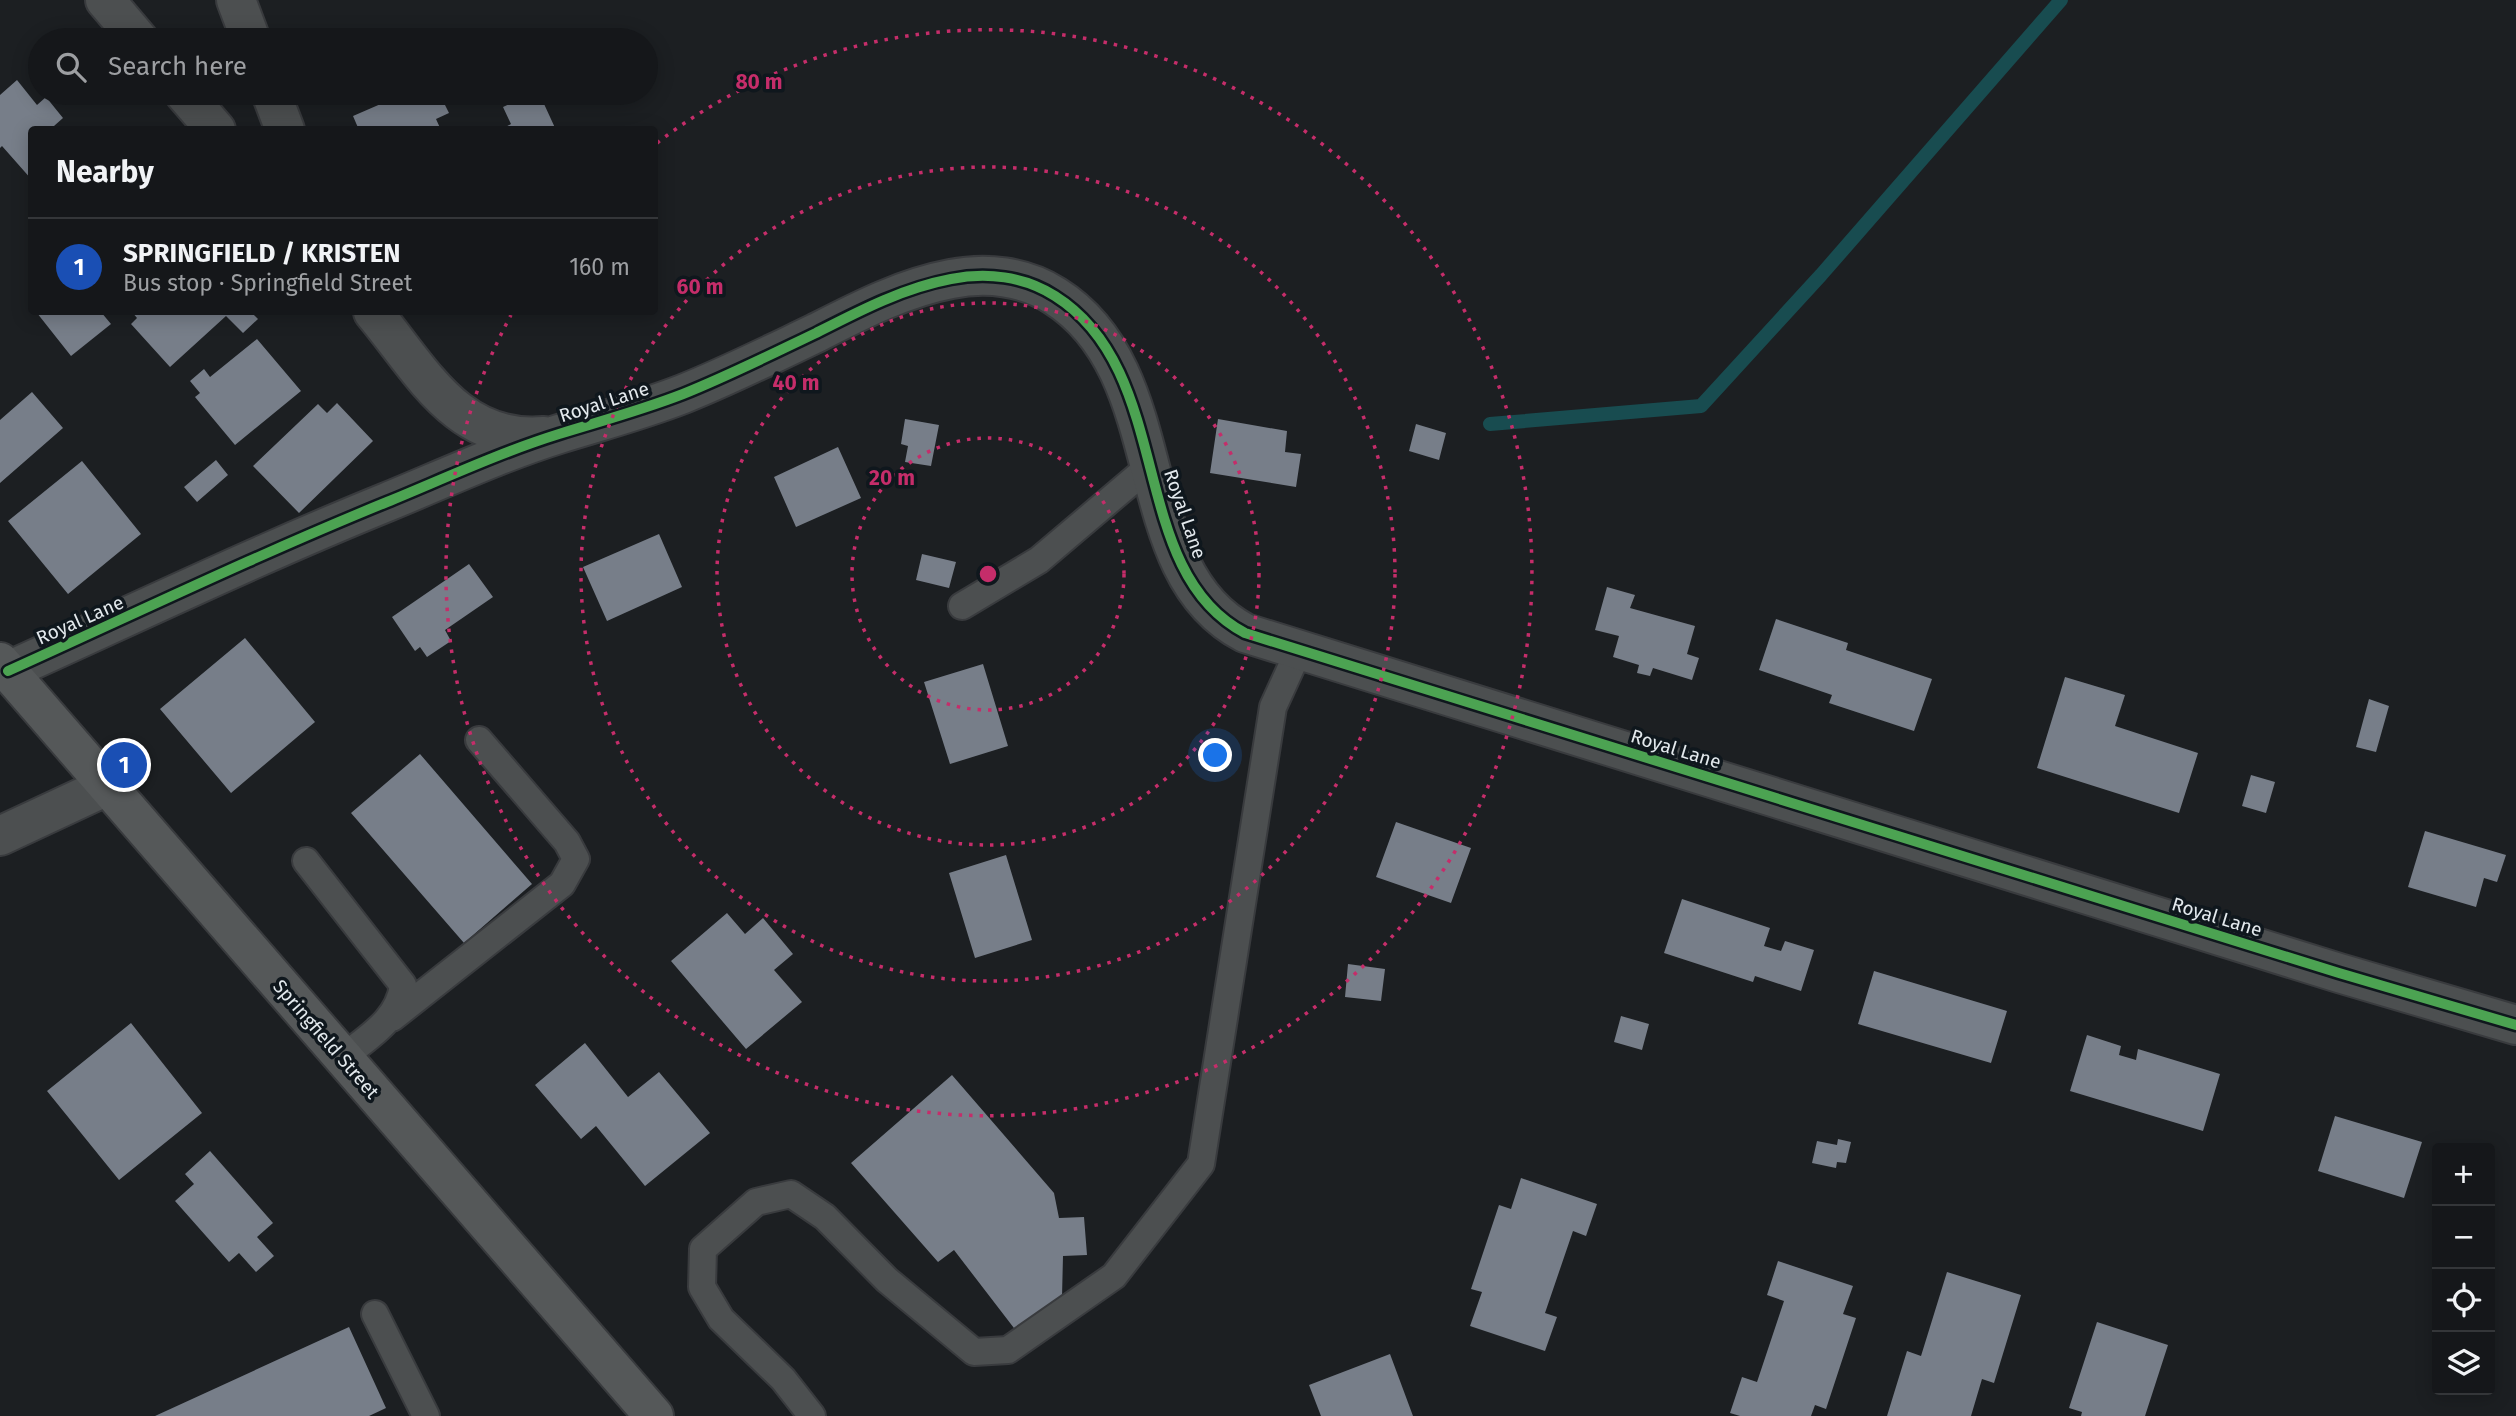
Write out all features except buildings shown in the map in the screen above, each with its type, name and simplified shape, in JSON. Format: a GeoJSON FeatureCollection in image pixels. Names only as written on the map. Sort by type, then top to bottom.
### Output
{"type":"FeatureCollection","features":[{"type":"Feature","properties":{"kind":"main road","name":"Springfield Street"},"geometry":{"type":"LineString","coordinates":[[4,666],[652,1415]]}},
{"type":"Feature","properties":{"kind":"street"},"geometry":{"type":"LineString","coordinates":[[104,0],[128,28]]}},
{"type":"Feature","properties":{"kind":"street"},"geometry":{"type":"LineString","coordinates":[[236,0],[246,28]]}},
{"type":"Feature","properties":{"kind":"street"},"geometry":{"type":"LineString","coordinates":[[194,105],[213,126]]}},
{"type":"Feature","properties":{"kind":"street"},"geometry":{"type":"LineString","coordinates":[[276,105],[283,126]]}},
{"type":"Feature","properties":{"kind":"street","name":"Royal Lane"},"geometry":{"type":"LineString","coordinates":[[4,666],[302,537],[560,434],[610,421],[686,392],[883,300],[933,283],[989,276],[1024,282],[1047,291],[1067,304],[1093,329],[1116,364],[1135,406],[1178,556],[1191,583],[1213,612],[1245,633],[2325,969],[2516,1025]]}},
{"type":"Feature","properties":{"kind":"street"},"geometry":{"type":"LineString","coordinates":[[375,315],[438,393],[459,414],[502,434],[520,437],[560,434]]}},
{"type":"Feature","properties":{"kind":"street"},"geometry":{"type":"LineString","coordinates":[[0,836],[107,786]]}},
{"type":"Feature","properties":{"kind":"lane"},"geometry":{"type":"LineString","coordinates":[[962,606],[1039,560],[1150,465]]}},
{"type":"Feature","properties":{"kind":"lane"},"geometry":{"type":"LineString","coordinates":[[812,1416],[783,1379],[721,1319],[702,1287],[703,1249],[756,1202],[791,1194],[825,1217],[887,1280],[974,1352],[1008,1350],[1114,1276],[1201,1164],[1273,707],[1299,650]]}},
{"type":"Feature","properties":{"kind":"lane"},"geometry":{"type":"LineString","coordinates":[[342,1058],[562,884],[576,859],[567,842],[479,740]]}},
{"type":"Feature","properties":{"kind":"lane"},"geometry":{"type":"LineString","coordinates":[[306,861],[403,985],[401,1000],[392,1018]]}},
{"type":"Feature","properties":{"kind":"lane"},"geometry":{"type":"LineString","coordinates":[[375,1314],[426,1416]]}},
{"type":"Feature","properties":{"kind":"waterway"},"geometry":{"type":"LineString","coordinates":[[1490,424],[1701,406],[1821,275],[2061,0]]}},
{"type":"Feature","properties":{"kind":"cycle path"},"geometry":{"type":"LineString","coordinates":[[8,671],[339,522],[516,449],[683,394],[899,294],[951,279],[1004,277],[1031,284],[1055,296],[1093,330],[1119,372],[1137,420],[1164,519],[1182,565],[1207,604],[1245,633],[2339,973],[2516,1025]]}},
{"type":"Feature","properties":{"kind":"place","name":"SPRINGFIELD / KRISTEN"},"geometry":{"type":"Point","coordinates":[124,765]}}]}
